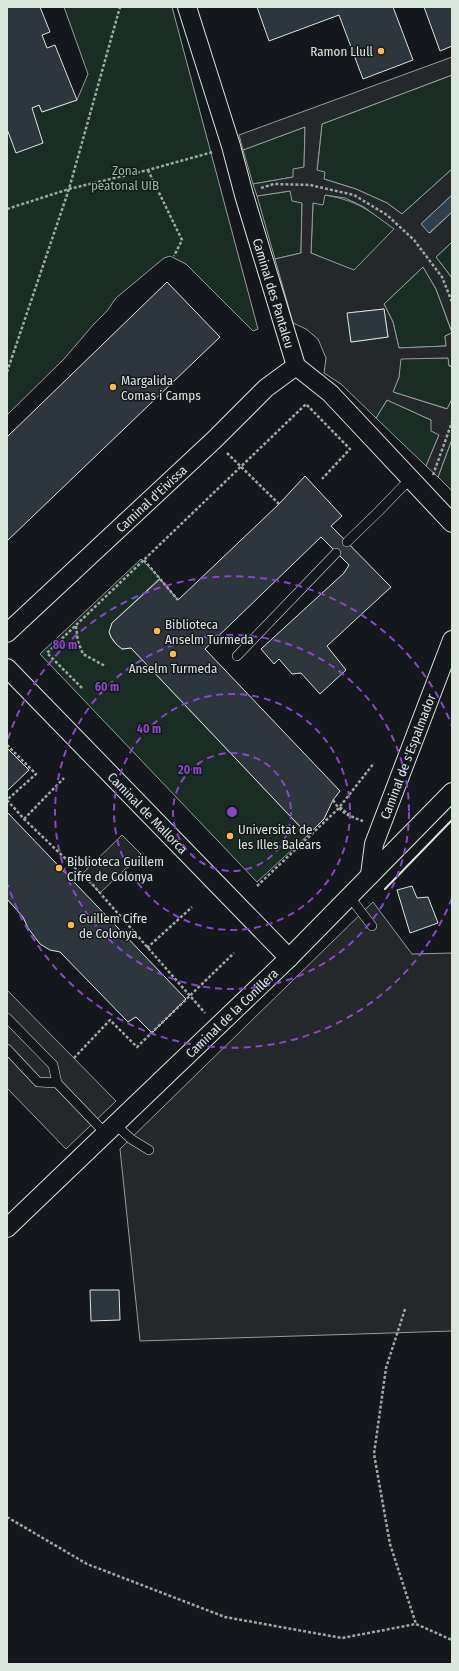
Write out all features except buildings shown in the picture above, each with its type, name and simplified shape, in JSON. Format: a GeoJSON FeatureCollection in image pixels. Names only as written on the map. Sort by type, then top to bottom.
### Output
{"type":"FeatureCollection","features":[{"type":"Feature","properties":{"kind":"street","name":"Caminal des Pantaleu"},"geometry":{"type":"LineString","coordinates":[[187,7],[231,146],[244,195],[296,366],[330,393],[452,523]]}},
{"type":"Feature","properties":{"kind":"street","name":"Caminal d'Eivissa"},"geometry":{"type":"LineString","coordinates":[[7,633],[214,440],[266,388],[296,366]]}},
{"type":"Feature","properties":{"kind":"street","name":"Caminal de s'Espalmador"},"geometry":{"type":"LineString","coordinates":[[370,875],[374,844],[452,640]]}},
{"type":"Feature","properties":{"kind":"street","name":"Caminal de Mallorca"},"geometry":{"type":"LineString","coordinates":[[7,668],[289,958]]}},
{"type":"Feature","properties":{"kind":"street","name":"Caminal de la Conillera"},"geometry":{"type":"LineString","coordinates":[[7,1228],[289,958],[452,792]]}},
{"type":"Feature","properties":{"kind":"lane"},"geometry":{"type":"LineString","coordinates":[[346,542],[378,512],[410,478]]}},
{"type":"Feature","properties":{"kind":"lane"},"geometry":{"type":"LineString","coordinates":[[237,656],[336,553]]}},
{"type":"Feature","properties":{"kind":"lane"},"geometry":{"type":"LineString","coordinates":[[349,896],[372,926]]}},
{"type":"Feature","properties":{"kind":"lane"},"geometry":{"type":"LineString","coordinates":[[7,1018],[53,1065],[57,1083],[111,1129],[149,1150]]}},
{"type":"Feature","properties":{"kind":"lane"},"geometry":{"type":"LineString","coordinates":[[7,1050],[38,1082],[57,1083]]}},
{"type":"Feature","properties":{"kind":"path"},"geometry":{"type":"LineString","coordinates":[[7,372],[69,189],[120,7]]}},
{"type":"Feature","properties":{"kind":"path"},"geometry":{"type":"LineString","coordinates":[[7,209],[69,189],[148,170],[231,146]]}},
{"type":"Feature","properties":{"kind":"path"},"geometry":{"type":"LineString","coordinates":[[148,170],[182,240],[174,256]]}},
{"type":"Feature","properties":{"kind":"path"},"geometry":{"type":"LineString","coordinates":[[244,195],[274,184],[310,185],[354,195],[387,215],[414,240],[442,277],[452,302]]}},
{"type":"Feature","properties":{"kind":"path"},"geometry":{"type":"LineString","coordinates":[[82,688],[47,653],[306,404],[350,449],[322,478]]}},
{"type":"Feature","properties":{"kind":"path"},"geometry":{"type":"LineString","coordinates":[[424,494],[434,473],[452,422]]}},
{"type":"Feature","properties":{"kind":"path"},"geometry":{"type":"LineString","coordinates":[[214,440],[279,504]]}},
{"type":"Feature","properties":{"kind":"path"},"geometry":{"type":"LineString","coordinates":[[144,560],[178,600]]}},
{"type":"Feature","properties":{"kind":"path"},"geometry":{"type":"LineString","coordinates":[[76,626],[78,642],[84,654],[104,666]]}},
{"type":"Feature","properties":{"kind":"path"},"geometry":{"type":"LineString","coordinates":[[7,745],[36,774],[7,800],[24,819],[93,885],[189,996],[218,1026]]}},
{"type":"Feature","properties":{"kind":"path"},"geometry":{"type":"LineString","coordinates":[[257,886],[339,808],[374,763]]}},
{"type":"Feature","properties":{"kind":"path"},"geometry":{"type":"LineString","coordinates":[[24,819],[64,778]]}},
{"type":"Feature","properties":{"kind":"path"},"geometry":{"type":"LineString","coordinates":[[333,800],[346,816],[381,826]]}},
{"type":"Feature","properties":{"kind":"path"},"geometry":{"type":"LineString","coordinates":[[147,948],[192,907]]}},
{"type":"Feature","properties":{"kind":"path"},"geometry":{"type":"LineString","coordinates":[[74,1058],[110,1020],[137,1048],[234,954]]}},
{"type":"Feature","properties":{"kind":"path"},"geometry":{"type":"LineString","coordinates":[[405,1309],[386,1368],[374,1454],[390,1544],[416,1624]]}},
{"type":"Feature","properties":{"kind":"path"},"geometry":{"type":"LineString","coordinates":[[7,1518],[87,1564],[224,1617],[342,1638],[416,1624],[452,1640]]}},
{"type":"Feature","properties":{"kind":"green space","name":"Zona peatonal UIB"},"geometry":{"type":"Polygon","coordinates":[[[64,7],[172,7],[258,329],[253,331],[186,264],[170,256],[164,258],[116,298],[107,311],[64,359],[7,415],[7,129],[32,108],[39,105],[42,112],[77,100],[88,74],[64,7]]]}},
{"type":"Feature","properties":{"kind":"green space"},"geometry":{"type":"Polygon","coordinates":[[[452,75],[452,169],[402,214],[387,203],[356,189],[324,179],[317,171],[322,124],[452,75]]]}},
{"type":"Feature","properties":{"kind":"green space"},"geometry":{"type":"Polygon","coordinates":[[[305,127],[304,167],[293,177],[253,184],[243,150],[305,127]]]}},
{"type":"Feature","properties":{"kind":"green space"},"geometry":{"type":"Polygon","coordinates":[[[290,191],[302,203],[301,253],[275,259],[257,196],[290,191]]]}},
{"type":"Feature","properties":{"kind":"green space"},"geometry":{"type":"Polygon","coordinates":[[[325,195],[355,203],[395,229],[354,271],[311,253],[313,203],[325,195]]]}},
{"type":"Feature","properties":{"kind":"green space"},"geometry":{"type":"Polygon","coordinates":[[[452,242],[452,278],[436,257],[452,242]]]}},
{"type":"Feature","properties":{"kind":"green space"},"geometry":{"type":"Polygon","coordinates":[[[423,267],[436,289],[452,333],[445,336],[446,346],[399,348],[393,322],[384,304],[423,267]]]}},
{"type":"Feature","properties":{"kind":"green space"},"geometry":{"type":"Polygon","coordinates":[[[400,358],[449,358],[449,366],[452,366],[452,399],[448,409],[393,392],[399,377],[400,358]]]}},
{"type":"Feature","properties":{"kind":"green space"},"geometry":{"type":"Polygon","coordinates":[[[387,400],[431,420],[439,435],[426,466],[376,418],[387,400]]]}},
{"type":"Feature","properties":{"kind":"green space"},"geometry":{"type":"Polygon","coordinates":[[[452,439],[452,491],[438,477],[452,439]]]}},
{"type":"Feature","properties":{"kind":"green space"},"geometry":{"type":"Polygon","coordinates":[[[141,559],[160,578],[112,623],[111,638],[122,649],[131,648],[308,835],[257,882],[40,654],[141,559]]]}},
{"type":"Feature","properties":{"kind":"shaded area"},"geometry":{"type":"Polygon","coordinates":[[[452,57],[452,75],[322,124],[317,170],[325,172],[324,179],[356,189],[387,203],[402,214],[452,169],[452,195],[421,224],[430,233],[452,212],[452,242],[436,257],[452,278],[452,332],[436,289],[423,267],[384,304],[393,322],[399,348],[446,346],[445,336],[452,333],[452,366],[449,366],[448,358],[401,359],[399,377],[393,392],[447,409],[452,399],[452,439],[438,477],[426,466],[439,435],[431,431],[431,420],[387,400],[376,418],[341,384],[324,373],[326,358],[318,339],[306,329],[293,323],[275,259],[301,253],[302,203],[292,201],[290,191],[257,196],[253,184],[293,177],[293,169],[304,167],[305,127],[243,150],[239,135],[452,57]],[[325,195],[323,205],[313,203],[311,253],[354,270],[394,229],[364,207],[345,198],[325,195]],[[384,309],[348,313],[351,342],[388,337],[384,309]]]}},
{"type":"Feature","properties":{"kind":"shaded area"},"geometry":{"type":"Polygon","coordinates":[[[122,835],[141,854],[100,893],[82,874],[122,835]]]}},
{"type":"Feature","properties":{"kind":"shaded area"},"geometry":{"type":"Polygon","coordinates":[[[373,902],[412,954],[452,953],[452,1331],[140,1341],[120,1149],[373,902]]]}},
{"type":"Feature","properties":{"kind":"shaded area"},"geometry":{"type":"Polygon","coordinates":[[[7,990],[116,1101],[66,1149],[7,1088],[7,990]]]}},
{"type":"Feature","properties":{"kind":"water"},"geometry":{"type":"Polygon","coordinates":[[[452,195],[452,212],[429,233],[421,224],[452,195]]]}},
{"type":"Feature","properties":{"kind":"wall"},"geometry":{"type":"LineString","coordinates":[[385,889],[452,820]]}},
{"type":"Feature","properties":{"kind":"place","name":"Ramon Llull"},"geometry":{"type":"Point","coordinates":[381,51]}},
{"type":"Feature","properties":{"kind":"place","name":"Margalida Comas i Camps"},"geometry":{"type":"Point","coordinates":[113,387]}},
{"type":"Feature","properties":{"kind":"place","name":"Biblioteca Anselm Turmeda"},"geometry":{"type":"Point","coordinates":[157,631]}},
{"type":"Feature","properties":{"kind":"place","name":"Anselm Turmeda"},"geometry":{"type":"Point","coordinates":[173,654]}},
{"type":"Feature","properties":{"kind":"place","name":"Universitat de les Illes Balears"},"geometry":{"type":"Point","coordinates":[230,836]}},
{"type":"Feature","properties":{"kind":"place","name":"Biblioteca Guillem Cifre de Colonya"},"geometry":{"type":"Point","coordinates":[59,868]}},
{"type":"Feature","properties":{"kind":"place","name":"Guillem Cifre de Colonya"},"geometry":{"type":"Point","coordinates":[71,925]}}]}
